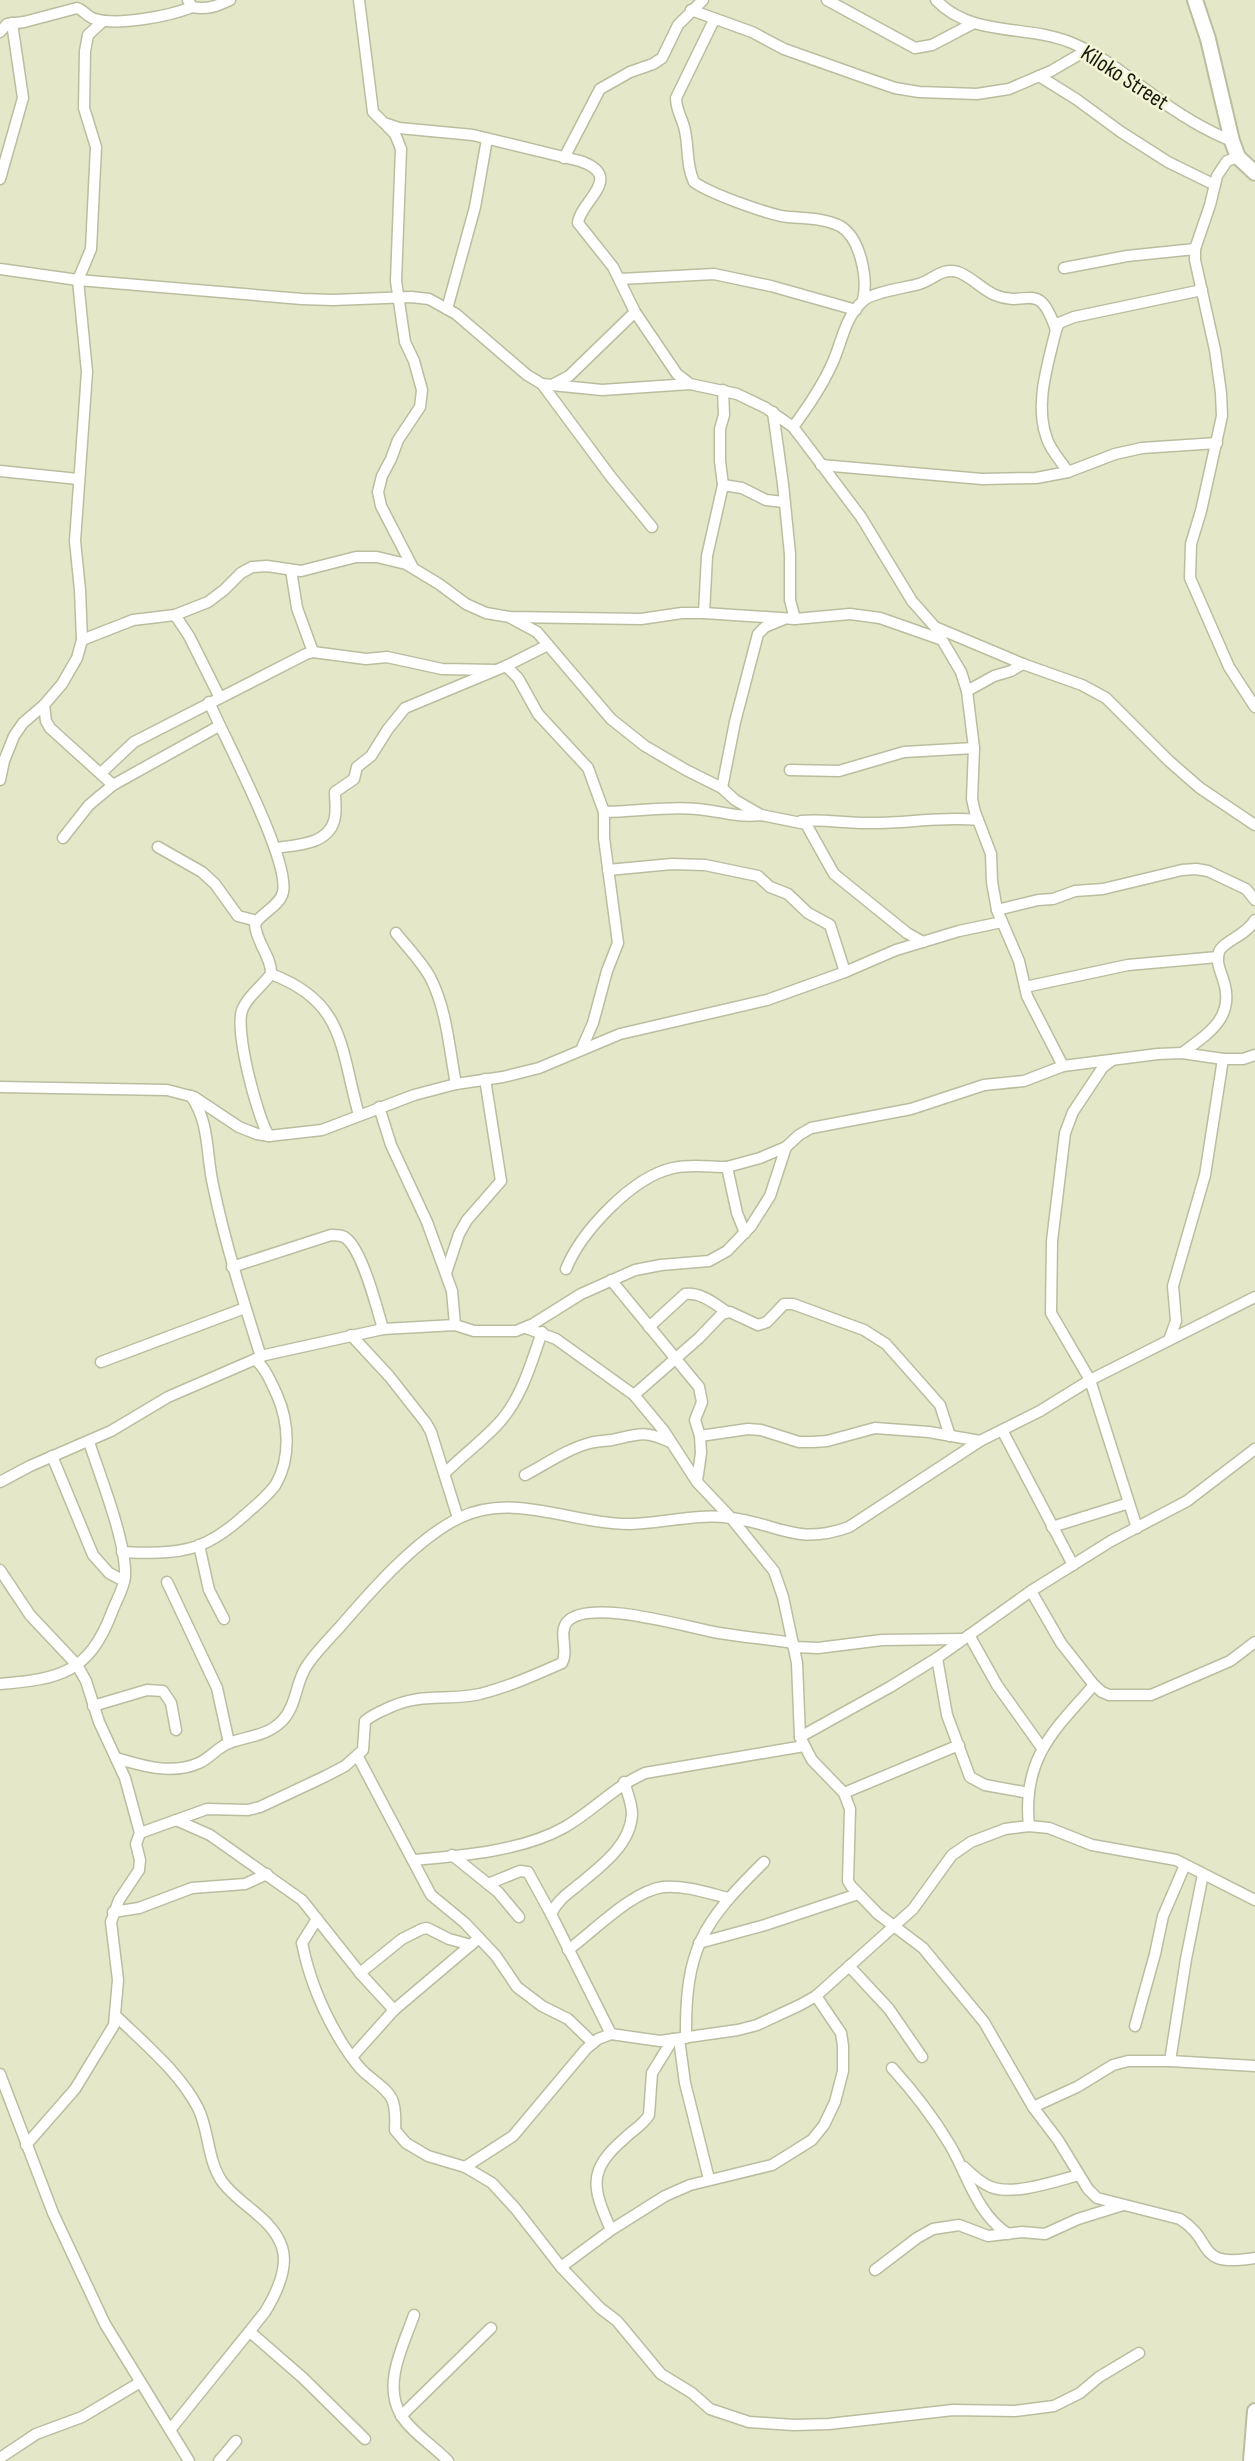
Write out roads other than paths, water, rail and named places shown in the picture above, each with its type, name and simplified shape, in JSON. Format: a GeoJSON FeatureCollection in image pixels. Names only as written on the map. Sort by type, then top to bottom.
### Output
{"type":"FeatureCollection","features":[{"type":"Feature","properties":{"kind":"main road"},"geometry":{"type":"LineString","coordinates":[[1195,0],[1208,39],[1232,141],[1238,157],[1255,173]]}},
{"type":"Feature","properties":{"kind":"main road"},"geometry":{"type":"LineString","coordinates":[[1251,2461],[1255,2411]]}},
{"type":"Feature","properties":{"kind":"street"},"geometry":{"type":"LineString","coordinates":[[0,32],[7,24],[77,8],[82,9],[90,18],[103,21],[158,17],[190,4],[213,8],[230,0]]}},
{"type":"Feature","properties":{"kind":"street"},"geometry":{"type":"LineString","coordinates":[[359,0],[373,112],[395,134],[401,149],[396,222],[396,281],[405,342],[414,360],[422,390],[420,407],[398,440],[378,492],[381,506],[412,566]]}},
{"type":"Feature","properties":{"kind":"street"},"geometry":{"type":"LineString","coordinates":[[564,158],[600,89],[662,58],[678,25],[703,0]]}},
{"type":"Feature","properties":{"kind":"street"},"geometry":{"type":"LineString","coordinates":[[827,0],[915,48],[932,45],[974,23]]}},
{"type":"Feature","properties":{"kind":"street","name":"Kiloko Street"},"geometry":{"type":"LineString","coordinates":[[936,0],[950,12],[974,23],[1017,32],[1047,34],[1087,50],[1182,114],[1232,141]]}},
{"type":"Feature","properties":{"kind":"street"},"geometry":{"type":"LineString","coordinates":[[691,10],[752,32],[785,49],[895,88],[947,94],[977,94],[1009,89],[1087,50]]}},
{"type":"Feature","properties":{"kind":"street"},"geometry":{"type":"LineString","coordinates":[[714,20],[676,98],[685,129],[689,167],[694,182],[739,202],[779,215],[825,222],[844,229],[855,243],[866,273],[867,286],[863,300],[842,334],[834,361],[793,428]]}},
{"type":"Feature","properties":{"kind":"street"},"geometry":{"type":"LineString","coordinates":[[0,780],[14,736],[23,723],[44,705],[71,671],[82,640],[75,541],[87,372],[78,280],[91,249],[96,147],[84,108],[85,51],[88,35],[103,21]]}},
{"type":"Feature","properties":{"kind":"street"},"geometry":{"type":"LineString","coordinates":[[0,179],[23,98],[12,23]]}},
{"type":"Feature","properties":{"kind":"street"},"geometry":{"type":"LineString","coordinates":[[1039,76],[1168,162],[1214,185]]}},
{"type":"Feature","properties":{"kind":"street"},"geometry":{"type":"LineString","coordinates":[[384,123],[399,128],[473,135],[589,164],[598,172],[600,185],[580,214],[578,223],[620,279],[635,312],[677,374],[690,384]]}},
{"type":"Feature","properties":{"kind":"street"},"geometry":{"type":"LineString","coordinates":[[447,309],[475,207],[488,139]]}},
{"type":"Feature","properties":{"kind":"street"},"geometry":{"type":"LineString","coordinates":[[1238,157],[1227,161],[1221,168],[1195,249],[1209,318],[1222,416],[1191,544],[1190,578],[1230,667],[1255,707]]}},
{"type":"Feature","properties":{"kind":"street"},"geometry":{"type":"LineString","coordinates":[[1063,268],[1128,256],[1195,249]]}},
{"type":"Feature","properties":{"kind":"street"},"geometry":{"type":"LineString","coordinates":[[0,269],[78,280],[312,299],[429,299],[447,309],[527,375],[546,385],[602,390],[690,384],[723,390],[773,412],[793,428],[862,517],[912,601],[935,626],[961,672],[967,691],[974,748],[972,799],[990,854],[997,910],[1019,961],[1033,1008],[1063,1066]]}},
{"type":"Feature","properties":{"kind":"street"},"geometry":{"type":"LineString","coordinates":[[863,300],[923,283],[937,274],[952,271],[967,276],[998,297],[1041,300],[1049,311],[1055,330]]}},
{"type":"Feature","properties":{"kind":"street"},"geometry":{"type":"LineString","coordinates":[[620,279],[714,275],[771,286],[856,310]]}},
{"type":"Feature","properties":{"kind":"street"},"geometry":{"type":"LineString","coordinates":[[1068,472],[1047,440],[1042,424],[1042,392],[1055,330],[1059,323],[1074,317],[1202,290]]}},
{"type":"Feature","properties":{"kind":"street"},"geometry":{"type":"LineString","coordinates":[[546,385],[569,376],[635,312]]}},
{"type":"Feature","properties":{"kind":"street"},"geometry":{"type":"LineString","coordinates":[[546,385],[611,477],[652,527]]}},
{"type":"Feature","properties":{"kind":"street"},"geometry":{"type":"LineString","coordinates":[[704,613],[707,556],[723,485],[720,429],[724,415],[723,390]]}},
{"type":"Feature","properties":{"kind":"street"},"geometry":{"type":"LineString","coordinates":[[773,412],[790,554],[790,600],[795,620]]}},
{"type":"Feature","properties":{"kind":"street"},"geometry":{"type":"LineString","coordinates":[[821,466],[982,479],[1036,478],[1068,472],[1115,454],[1142,448],[1217,443]]}},
{"type":"Feature","properties":{"kind":"street"},"geometry":{"type":"LineString","coordinates":[[0,471],[78,479]]}},
{"type":"Feature","properties":{"kind":"street"},"geometry":{"type":"LineString","coordinates":[[723,485],[742,488],[766,499],[784,502]]}},
{"type":"Feature","properties":{"kind":"street"},"geometry":{"type":"LineString","coordinates":[[82,640],[133,620],[176,615],[208,602],[252,566],[291,570],[320,567],[356,557],[389,559],[412,566],[466,604],[510,617],[641,619],[704,613],[795,620],[839,614],[863,615],[880,618],[940,639]]}},
{"type":"Feature","properties":{"kind":"street"},"geometry":{"type":"LineString","coordinates":[[291,570],[297,608],[313,652]]}},
{"type":"Feature","properties":{"kind":"street"},"geometry":{"type":"LineString","coordinates":[[176,615],[219,696]]}},
{"type":"Feature","properties":{"kind":"street"},"geometry":{"type":"LineString","coordinates":[[510,617],[537,632],[619,727],[662,756],[722,788],[735,800],[761,815],[797,821],[836,820],[867,823],[931,819],[978,820]]}},
{"type":"Feature","properties":{"kind":"street"},"geometry":{"type":"LineString","coordinates":[[722,788],[735,722],[758,634],[765,627],[782,619]]}},
{"type":"Feature","properties":{"kind":"street"},"geometry":{"type":"LineString","coordinates":[[935,626],[1023,664],[1082,685],[1106,698],[1200,788],[1255,825]]}},
{"type":"Feature","properties":{"kind":"street"},"geometry":{"type":"LineString","coordinates":[[275,848],[310,843],[325,834],[335,819],[335,792],[354,779],[357,767],[371,756],[405,708],[506,666],[548,645]]}},
{"type":"Feature","properties":{"kind":"street"},"geometry":{"type":"LineString","coordinates":[[100,773],[134,742],[219,696],[313,652],[366,659],[387,657],[442,669],[495,670]]}},
{"type":"Feature","properties":{"kind":"street"},"geometry":{"type":"LineString","coordinates":[[967,691],[1023,664]]}},
{"type":"Feature","properties":{"kind":"street"},"geometry":{"type":"LineString","coordinates":[[506,666],[518,678],[538,714],[588,768],[594,778],[604,812],[618,947],[607,971],[593,1023],[582,1048]]}},
{"type":"Feature","properties":{"kind":"street"},"geometry":{"type":"LineString","coordinates":[[209,702],[275,848],[283,889],[282,896],[255,924],[257,939],[270,964],[271,974],[244,1005],[240,1018],[250,1084],[258,1114],[269,1136]]}},
{"type":"Feature","properties":{"kind":"street"},"geometry":{"type":"LineString","coordinates":[[44,705],[46,722],[50,728],[113,785]]}},
{"type":"Feature","properties":{"kind":"street"},"geometry":{"type":"LineString","coordinates":[[63,838],[89,806],[113,785],[219,726]]}},
{"type":"Feature","properties":{"kind":"street"},"geometry":{"type":"LineString","coordinates":[[790,771],[839,771],[904,752],[974,748]]}},
{"type":"Feature","properties":{"kind":"street"},"geometry":{"type":"LineString","coordinates":[[604,812],[677,808],[700,809],[743,817],[761,815]]}},
{"type":"Feature","properties":{"kind":"street"},"geometry":{"type":"LineString","coordinates":[[797,821],[806,824],[810,829],[834,874],[907,933],[923,942]]}},
{"type":"Feature","properties":{"kind":"street"},"geometry":{"type":"LineString","coordinates":[[158,847],[202,872],[215,884],[238,916],[257,920]]}},
{"type":"Feature","properties":{"kind":"street"},"geometry":{"type":"LineString","coordinates":[[608,870],[672,864],[705,865],[758,876],[770,887],[788,894],[808,913],[830,925],[845,972]]}},
{"type":"Feature","properties":{"kind":"street"},"geometry":{"type":"LineString","coordinates":[[997,910],[1053,899],[1080,890],[1103,889],[1196,869],[1208,871],[1246,889],[1255,901]]}},
{"type":"Feature","properties":{"kind":"street"},"geometry":{"type":"LineString","coordinates":[[1182,1053],[1214,1029],[1227,1005],[1228,996],[1218,965],[1222,946],[1247,932],[1255,920]]}},
{"type":"Feature","properties":{"kind":"street"},"geometry":{"type":"LineString","coordinates":[[0,1087],[167,1090],[191,1096],[251,1133],[269,1136],[321,1130],[379,1107],[456,1084],[539,1068],[582,1048],[643,1027],[767,1000],[896,950],[959,931],[1002,922]]}},
{"type":"Feature","properties":{"kind":"street"},"geometry":{"type":"LineString","coordinates":[[396,933],[429,976],[440,1001],[456,1084]]}},
{"type":"Feature","properties":{"kind":"street"},"geometry":{"type":"LineString","coordinates":[[1025,987],[1128,965],[1218,957]]}},
{"type":"Feature","properties":{"kind":"street"},"geometry":{"type":"LineString","coordinates":[[271,974],[299,985],[337,1028],[359,1115]]}},
{"type":"Feature","properties":{"kind":"street"},"geometry":{"type":"LineString","coordinates":[[566,1269],[576,1247],[608,1209],[628,1192],[672,1168],[727,1167],[786,1147],[811,1128],[911,1109],[984,1085],[1024,1080],[1063,1066],[1158,1054],[1182,1053],[1223,1059],[1243,1059],[1255,1055]]}},
{"type":"Feature","properties":{"kind":"street"},"geometry":{"type":"LineString","coordinates":[[1169,1340],[1176,1321],[1174,1286],[1205,1175],[1223,1059]]}},
{"type":"Feature","properties":{"kind":"street"},"geometry":{"type":"LineString","coordinates":[[1111,1060],[1096,1077],[1068,1124],[1061,1152],[1052,1241],[1051,1313],[1090,1380],[1137,1528]]}},
{"type":"Feature","properties":{"kind":"street"},"geometry":{"type":"LineString","coordinates":[[446,1274],[458,1234],[501,1181],[485,1079]]}},
{"type":"Feature","properties":{"kind":"street"},"geometry":{"type":"LineString","coordinates":[[122,1552],[182,1550],[199,1545],[229,1529],[265,1497],[284,1467],[285,1421],[281,1404],[258,1358],[246,1308],[232,1267],[212,1182],[203,1117],[191,1096]]}},
{"type":"Feature","properties":{"kind":"street"},"geometry":{"type":"LineString","coordinates":[[379,1107],[391,1145],[427,1222],[446,1274],[454,1299],[455,1325]]}},
{"type":"Feature","properties":{"kind":"street"},"geometry":{"type":"LineString","coordinates":[[0,1482],[52,1456],[89,1442],[168,1397],[258,1358],[383,1329],[455,1325],[474,1331],[516,1331],[526,1328],[570,1300],[635,1270],[709,1261],[727,1251],[745,1233],[770,1196],[786,1147]]}},
{"type":"Feature","properties":{"kind":"street"},"geometry":{"type":"LineString","coordinates":[[727,1167],[737,1213],[745,1233]]}},
{"type":"Feature","properties":{"kind":"street"},"geometry":{"type":"LineString","coordinates":[[232,1267],[331,1235],[340,1235],[349,1240],[359,1259],[383,1329]]}},
{"type":"Feature","properties":{"kind":"street"},"geometry":{"type":"LineString","coordinates":[[611,1280],[695,1381],[702,1395],[701,1409],[695,1420],[701,1453],[697,1482]]}},
{"type":"Feature","properties":{"kind":"street"},"geometry":{"type":"LineString","coordinates":[[649,1327],[685,1294],[692,1293],[705,1298],[727,1312],[758,1325],[767,1322],[784,1304],[793,1304],[874,1335],[886,1344],[940,1405],[950,1436]]}},
{"type":"Feature","properties":{"kind":"street"},"geometry":{"type":"LineString","coordinates":[[117,1758],[153,1768],[184,1768],[200,1762],[229,1743],[266,1733],[276,1727],[292,1709],[306,1666],[360,1603],[410,1555],[458,1518],[495,1508],[520,1507],[612,1523],[731,1518],[800,1535],[830,1534],[849,1527],[980,1441],[1040,1411],[1090,1380],[1255,1297]]}},
{"type":"Feature","properties":{"kind":"street"},"geometry":{"type":"LineString","coordinates":[[101,1362],[246,1308]]}},
{"type":"Feature","properties":{"kind":"street"},"geometry":{"type":"LineString","coordinates":[[634,1395],[727,1312]]}},
{"type":"Feature","properties":{"kind":"street"},"geometry":{"type":"LineString","coordinates":[[526,1328],[556,1339],[634,1395],[653,1415],[697,1482],[731,1518],[774,1571],[794,1645],[802,1741],[812,1760],[844,1793],[850,1809],[848,1881],[894,1927],[923,1948],[984,2022],[1033,2107],[1097,2198],[1180,2219],[1216,2258],[1239,2261],[1255,2258]]}},
{"type":"Feature","properties":{"kind":"street"},"geometry":{"type":"LineString","coordinates":[[445,1473],[498,1424],[507,1412],[524,1380],[542,1332]]}},
{"type":"Feature","properties":{"kind":"street"},"geometry":{"type":"LineString","coordinates":[[351,1335],[390,1376],[426,1423],[458,1518]]}},
{"type":"Feature","properties":{"kind":"street"},"geometry":{"type":"LineString","coordinates":[[700,1436],[748,1429],[778,1434],[799,1442],[813,1442],[827,1441],[875,1428],[929,1432],[966,1441],[980,1441]]}},
{"type":"Feature","properties":{"kind":"street"},"geometry":{"type":"LineString","coordinates":[[1002,1430],[1073,1565]]}},
{"type":"Feature","properties":{"kind":"street"},"geometry":{"type":"LineString","coordinates":[[525,1475],[578,1447],[634,1433],[671,1443]]}},
{"type":"Feature","properties":{"kind":"street"},"geometry":{"type":"LineString","coordinates":[[0,1684],[45,1679],[64,1674],[77,1665],[100,1639],[124,1581],[122,1552],[89,1442]]}},
{"type":"Feature","properties":{"kind":"street"},"geometry":{"type":"LineString","coordinates":[[413,1860],[527,1843],[546,1836],[583,1815],[624,1782],[645,1773],[802,1741],[937,1658],[1031,1591],[1187,1501],[1255,1449]]}},
{"type":"Feature","properties":{"kind":"street"},"geometry":{"type":"LineString","coordinates":[[52,1456],[93,1555],[109,1573],[124,1581]]}},
{"type":"Feature","properties":{"kind":"street"},"geometry":{"type":"LineString","coordinates":[[1052,1527],[1129,1503]]}},
{"type":"Feature","properties":{"kind":"street"},"geometry":{"type":"LineString","coordinates":[[199,1545],[209,1590],[225,1619]]}},
{"type":"Feature","properties":{"kind":"street"},"geometry":{"type":"LineString","coordinates":[[0,1570],[30,1615],[77,1665],[86,1681],[93,1706],[125,1778],[139,1833],[136,1844],[140,1860],[139,1870],[113,1912],[111,1922],[118,1980],[114,2025],[75,2089],[26,2145]]}},
{"type":"Feature","properties":{"kind":"street"},"geometry":{"type":"LineString","coordinates":[[167,1582],[217,1688],[229,1743]]}},
{"type":"Feature","properties":{"kind":"street"},"geometry":{"type":"LineString","coordinates":[[1031,1591],[1061,1643],[1094,1685],[1109,1695],[1151,1695],[1230,1661],[1255,1642]]}},
{"type":"Feature","properties":{"kind":"street"},"geometry":{"type":"LineString","coordinates":[[139,1833],[207,1809],[248,1810],[260,1807],[326,1776],[358,1757],[365,1744],[365,1721],[390,1706],[425,1697],[465,1697],[487,1692],[562,1663],[565,1658],[565,1624],[575,1616],[615,1613],[641,1616],[702,1630],[818,1648],[883,1640],[966,1637]]}},
{"type":"Feature","properties":{"kind":"street"},"geometry":{"type":"LineString","coordinates":[[966,1637],[1042,1748]]}},
{"type":"Feature","properties":{"kind":"street"},"geometry":{"type":"LineString","coordinates":[[937,1658],[947,1715],[968,1772],[974,1781],[1029,1793]]}},
{"type":"Feature","properties":{"kind":"street"},"geometry":{"type":"LineString","coordinates":[[1030,1826],[1029,1793],[1035,1763],[1042,1748],[1094,1685]]}},
{"type":"Feature","properties":{"kind":"street"},"geometry":{"type":"LineString","coordinates":[[93,1706],[147,1690],[163,1691],[172,1703],[176,1730]]}},
{"type":"Feature","properties":{"kind":"street"},"geometry":{"type":"LineString","coordinates":[[844,1793],[959,1745]]}},
{"type":"Feature","properties":{"kind":"street"},"geometry":{"type":"LineString","coordinates":[[358,1757],[431,1895],[496,1955],[517,1987],[542,2006],[568,2019],[593,2043]]}},
{"type":"Feature","properties":{"kind":"street"},"geometry":{"type":"LineString","coordinates":[[551,1914],[562,1898],[601,1866],[623,1840],[631,1823],[632,1813],[624,1782]]}},
{"type":"Feature","properties":{"kind":"street"},"geometry":{"type":"LineString","coordinates":[[176,1820],[210,1835],[302,1900],[360,1973],[394,2010]]}},
{"type":"Feature","properties":{"kind":"street"},"geometry":{"type":"LineString","coordinates":[[465,2167],[513,2136],[593,2043],[611,2034],[647,2040],[679,2039],[738,2031],[757,2025],[816,1996],[913,1909],[952,1855],[989,1833],[1030,1826],[1049,1828],[1092,1845],[1151,1854],[1185,1864],[1255,1900]]}},
{"type":"Feature","properties":{"kind":"street"},"geometry":{"type":"LineString","coordinates":[[452,1855],[488,1884],[519,1917]]}},
{"type":"Feature","properties":{"kind":"street"},"geometry":{"type":"LineString","coordinates":[[709,2179],[685,2083],[679,2039],[699,1943],[728,1898],[764,1863]]}},
{"type":"Feature","properties":{"kind":"street"},"geometry":{"type":"LineString","coordinates":[[1135,2026],[1163,1916],[1185,1864]]}},
{"type":"Feature","properties":{"kind":"street"},"geometry":{"type":"LineString","coordinates":[[488,1884],[520,1871],[528,1872],[611,2034]]}},
{"type":"Feature","properties":{"kind":"street"},"geometry":{"type":"LineString","coordinates":[[113,1912],[139,1908],[192,1888],[245,1884],[267,1874]]}},
{"type":"Feature","properties":{"kind":"street"},"geometry":{"type":"LineString","coordinates":[[1170,2061],[1203,1874]]}},
{"type":"Feature","properties":{"kind":"street"},"geometry":{"type":"LineString","coordinates":[[568,1950],[625,1903],[649,1891],[664,1887],[688,1889],[728,1898]]}},
{"type":"Feature","properties":{"kind":"street"},"geometry":{"type":"LineString","coordinates":[[699,1943],[859,1894]]}},
{"type":"Feature","properties":{"kind":"street"},"geometry":{"type":"LineString","coordinates":[[317,1919],[302,1943],[308,1974],[340,2040],[362,2071],[385,2088],[393,2099],[396,2112],[394,2130],[406,2143],[428,2156],[465,2167],[492,2183],[561,2267],[600,2308],[617,2321],[661,2374],[692,2393],[710,2409],[749,2422],[794,2425],[830,2424],[953,2410],[1015,2411],[1054,2406],[1080,2393],[1099,2377],[1139,2353]]}},
{"type":"Feature","properties":{"kind":"street"},"geometry":{"type":"LineString","coordinates":[[360,1973],[402,1939],[422,1929],[427,1928],[449,1939],[471,1945]]}},
{"type":"Feature","properties":{"kind":"street"},"geometry":{"type":"LineString","coordinates":[[352,2057],[394,2010],[479,1938]]}},
{"type":"Feature","properties":{"kind":"street"},"geometry":{"type":"LineString","coordinates":[[849,1966],[889,2009],[922,2057]]}},
{"type":"Feature","properties":{"kind":"street"},"geometry":{"type":"LineString","coordinates":[[561,2267],[611,2230],[665,2196],[709,2179],[772,2165],[812,2140],[824,2125],[835,2102],[844,2071],[841,2033],[816,1996]]}},
{"type":"Feature","properties":{"kind":"street"},"geometry":{"type":"LineString","coordinates":[[116,2016],[151,2050],[189,2094],[200,2111],[209,2151],[220,2178],[241,2202],[275,2232],[283,2249],[283,2267],[276,2293],[250,2332],[170,2430]]}},
{"type":"Feature","properties":{"kind":"street"},"geometry":{"type":"LineString","coordinates":[[611,2230],[596,2194],[596,2179],[613,2150],[649,2115],[652,2073],[679,2039]]}},
{"type":"Feature","properties":{"kind":"street"},"geometry":{"type":"LineString","coordinates":[[1033,2107],[1077,2087],[1113,2065],[1128,2061],[1255,2066]]}},
{"type":"Feature","properties":{"kind":"street"},"geometry":{"type":"LineString","coordinates":[[892,2068],[927,2109],[984,2211],[993,2223],[1008,2234]]}},
{"type":"Feature","properties":{"kind":"street"},"geometry":{"type":"LineString","coordinates":[[0,2074],[53,2213],[105,2324],[139,2383],[190,2461]]}},
{"type":"Feature","properties":{"kind":"street"},"geometry":{"type":"LineString","coordinates":[[958,2162],[984,2183],[1001,2189],[1034,2186],[1079,2175]]}},
{"type":"Feature","properties":{"kind":"street"},"geometry":{"type":"LineString","coordinates":[[875,2270],[933,2229],[958,2225],[988,2236],[1052,2232],[1078,2219],[1123,2205]]}},
{"type":"Feature","properties":{"kind":"street"},"geometry":{"type":"LineString","coordinates":[[414,2315],[394,2378],[393,2392],[401,2416],[448,2461]]}},
{"type":"Feature","properties":{"kind":"street"},"geometry":{"type":"LineString","coordinates":[[401,2416],[491,2328]]}},
{"type":"Feature","properties":{"kind":"street"},"geometry":{"type":"LineString","coordinates":[[250,2332],[303,2378],[365,2439]]}},
{"type":"Feature","properties":{"kind":"street"},"geometry":{"type":"LineString","coordinates":[[0,2458],[36,2434],[82,2417],[139,2383]]}},
{"type":"Feature","properties":{"kind":"street"},"geometry":{"type":"LineString","coordinates":[[219,2461],[236,2441]]}}]}
